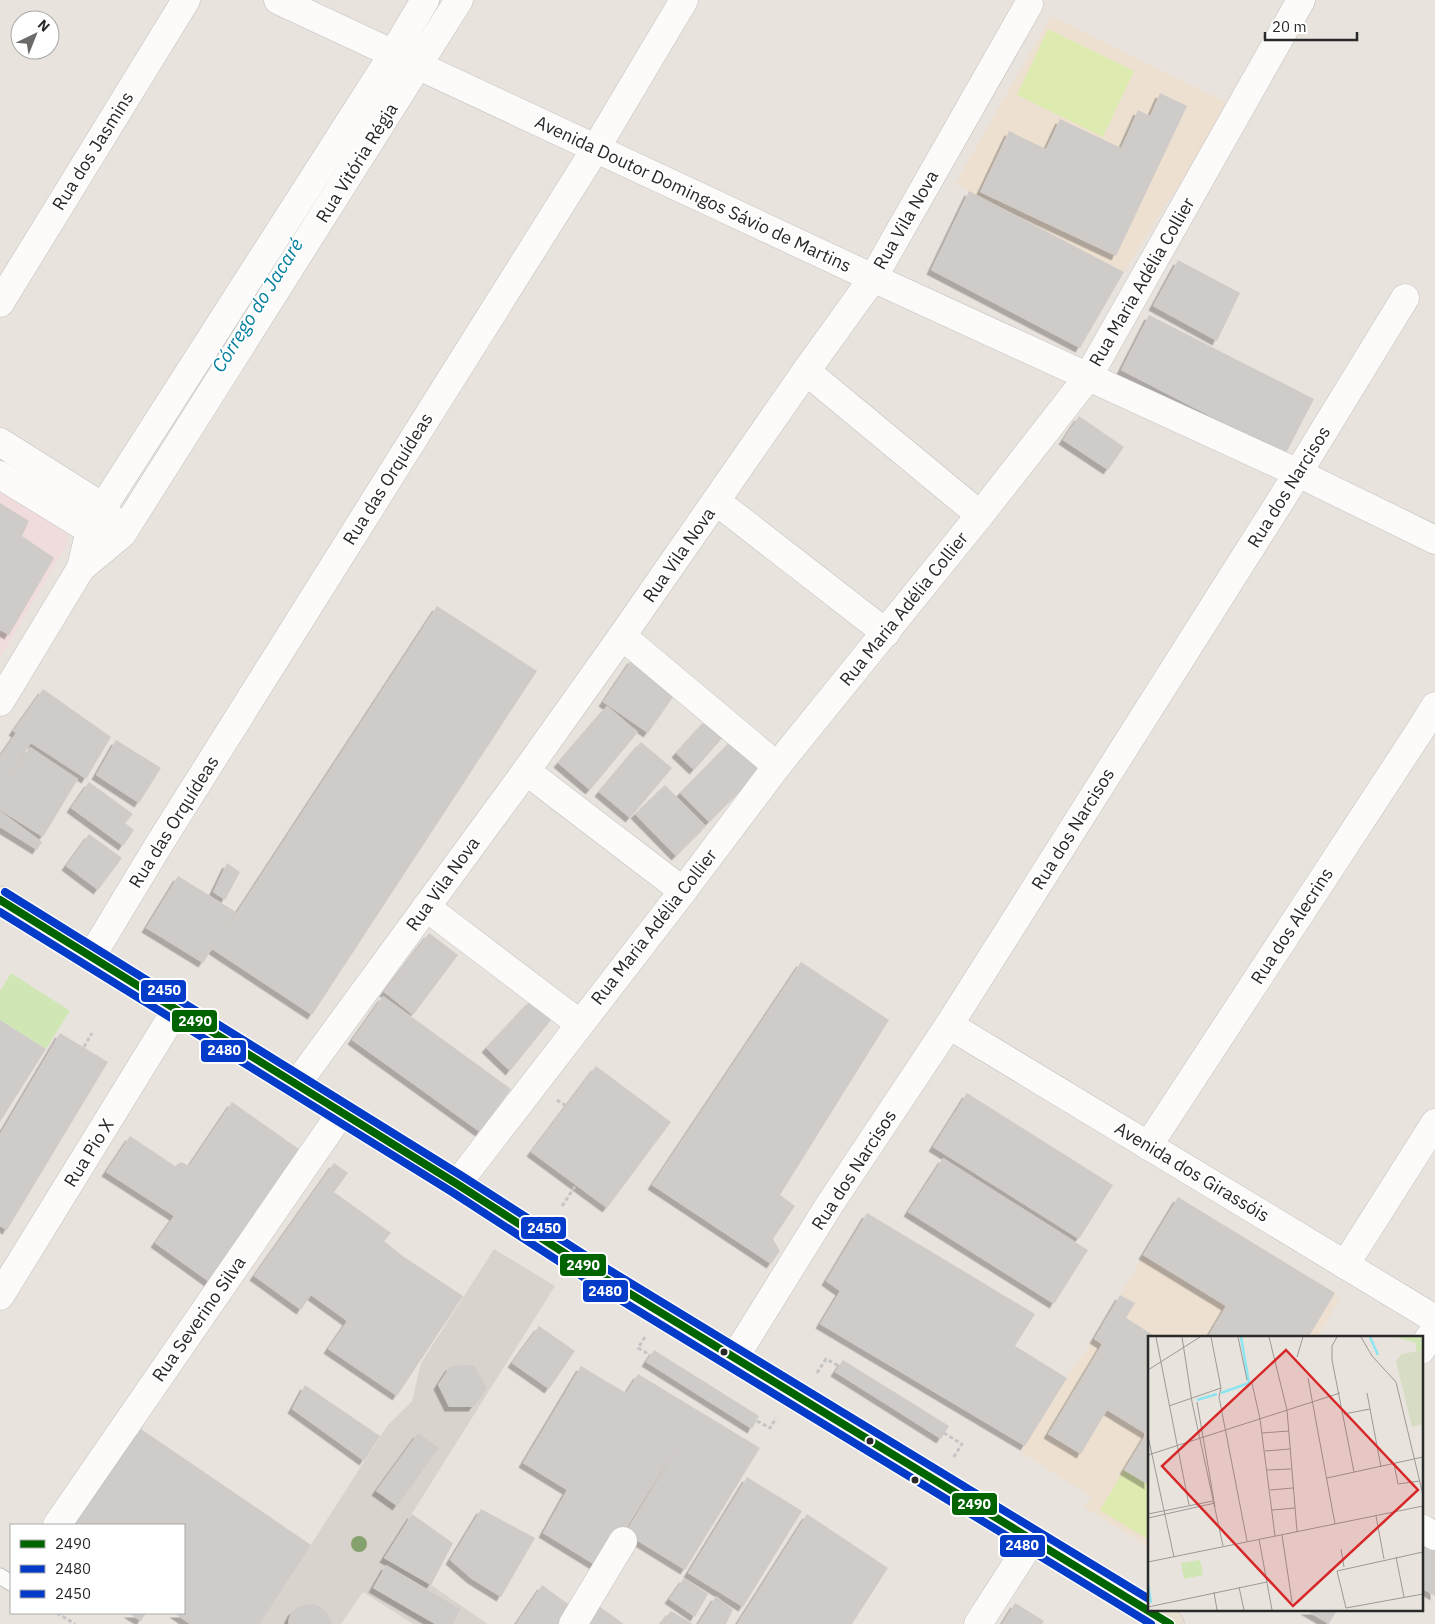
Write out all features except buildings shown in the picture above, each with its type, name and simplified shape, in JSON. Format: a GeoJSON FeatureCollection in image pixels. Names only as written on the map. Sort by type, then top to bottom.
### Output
{"type":"FeatureCollection","features":[{"type":"Feature","properties":{"kind":"main road"},"geometry":{"type":"LineString","coordinates":[[0,900],[457,1184],[591,1270],[1148,1611]]}},
{"type":"Feature","properties":{"kind":"main road"},"geometry":{"type":"LineString","coordinates":[[1150,1612],[1170,1624]]}},
{"type":"Feature","properties":{"kind":"street","name":"Rua dos Jasmins"},"geometry":{"type":"LineString","coordinates":[[0,303],[186,0]]}},
{"type":"Feature","properties":{"kind":"street","name":"Avenida Doutor Domingos Sávio de Martins"},"geometry":{"type":"LineString","coordinates":[[278,0],[873,278],[1298,473],[1435,540]]}},
{"type":"Feature","properties":{"kind":"street","name":"Rua Vitória Régia"},"geometry":{"type":"LineString","coordinates":[[0,702],[81,568],[97,518],[393,54],[425,0]]}},
{"type":"Feature","properties":{"kind":"street","name":"Rua Vitória Régia"},"geometry":{"type":"LineString","coordinates":[[81,568],[122,534],[459,0]]}},
{"type":"Feature","properties":{"kind":"street","name":"Rua das Orquídeas"},"geometry":{"type":"LineString","coordinates":[[92,957],[169,829],[596,148],[684,0]]}},
{"type":"Feature","properties":{"kind":"street","name":"Rua Maria Adélia Collier"},"geometry":{"type":"LineString","coordinates":[[457,1184],[777,766],[886,633],[1088,377],[1301,0]]}},
{"type":"Feature","properties":{"kind":"street","name":"Rua Vila Nova"},"geometry":{"type":"LineString","coordinates":[[296,1085],[526,771],[873,278],[1030,4]]}},
{"type":"Feature","properties":{"kind":"street","name":"Rua dos Narcisos"},"geometry":{"type":"LineString","coordinates":[[735,1357],[828,1207],[949,1025],[1298,473],[1405,298]]}},
{"type":"Feature","properties":{"kind":"street"},"geometry":{"type":"LineString","coordinates":[[806,371],[980,515]]}},
{"type":"Feature","properties":{"kind":"street"},"geometry":{"type":"LineString","coordinates":[[0,442],[97,518],[122,534]]}},
{"type":"Feature","properties":{"kind":"street"},"geometry":{"type":"LineString","coordinates":[[0,475],[97,518]]}},
{"type":"Feature","properties":{"kind":"street"},"geometry":{"type":"LineString","coordinates":[[716,502],[886,633]]}},
{"type":"Feature","properties":{"kind":"street"},"geometry":{"type":"LineString","coordinates":[[622,636],[777,766]]}},
{"type":"Feature","properties":{"kind":"street","name":"Rua dos Alecrins"},"geometry":{"type":"LineString","coordinates":[[1148,1146],[1427,737],[1435,706]]}},
{"type":"Feature","properties":{"kind":"street"},"geometry":{"type":"LineString","coordinates":[[526,771],[683,891]]}},
{"type":"Feature","properties":{"kind":"street"},"geometry":{"type":"LineString","coordinates":[[426,908],[580,1024]]}},
{"type":"Feature","properties":{"kind":"street","name":"Rua Pio X"},"geometry":{"type":"LineString","coordinates":[[0,1296],[176,1010]]}},
{"type":"Feature","properties":{"kind":"street","name":"Avenida dos Girassóis"},"geometry":{"type":"LineString","coordinates":[[949,1025],[1435,1319]]}},
{"type":"Feature","properties":{"kind":"street","name":"Rua Severino Silva"},"geometry":{"type":"LineString","coordinates":[[58,1524],[341,1113]]}},
{"type":"Feature","properties":{"kind":"street"},"geometry":{"type":"LineString","coordinates":[[1345,1265],[1435,1123]]}},
{"type":"Feature","properties":{"kind":"street"},"geometry":{"type":"LineString","coordinates":[[1422,1348],[1435,1329]]}},
{"type":"Feature","properties":{"kind":"street"},"geometry":{"type":"LineString","coordinates":[[1422,1529],[1435,1536]]}},
{"type":"Feature","properties":{"kind":"street"},"geometry":{"type":"LineString","coordinates":[[978,1624],[1032,1540]]}},
{"type":"Feature","properties":{"kind":"street"},"geometry":{"type":"LineString","coordinates":[[573,1624],[623,1541]]}},
{"type":"Feature","properties":{"kind":"path"},"geometry":{"type":"LineString","coordinates":[[84,1047],[92,1034]]}},
{"type":"Feature","properties":{"kind":"path"},"geometry":{"type":"LineString","coordinates":[[562,1206],[576,1185]]}},
{"type":"Feature","properties":{"kind":"path"},"geometry":{"type":"LineString","coordinates":[[59,1614],[75,1624]]}},
{"type":"Feature","properties":{"kind":"shaded area"},"geometry":{"type":"Polygon","coordinates":[[[1051,16],[1230,104],[1124,272],[955,184],[1051,16]]]}},
{"type":"Feature","properties":{"kind":"shaded area"},"geometry":{"type":"Polygon","coordinates":[[[0,489],[64,529],[68,542],[0,658],[0,489]]]}},
{"type":"Feature","properties":{"kind":"shaded area"},"geometry":{"type":"Polygon","coordinates":[[[1178,1197],[1335,1293],[1340,1299],[1318,1336],[1148,1336],[1148,1546],[1084,1507],[1091,1497],[1021,1452],[1067,1378],[1094,1339],[1178,1197]]]}},
{"type":"Feature","properties":{"kind":"shaded area"},"geometry":{"type":"Polygon","coordinates":[[[494,1249],[555,1286],[384,1558],[431,1585],[488,1624],[453,1624],[461,1609],[386,1565],[373,1588],[435,1624],[413,1624],[363,1592],[341,1624],[260,1624],[387,1426],[412,1401],[421,1363],[494,1249]]]}},
{"type":"Feature","properties":{"kind":"green space"},"geometry":{"type":"Polygon","coordinates":[[[1048,29],[1134,71],[1103,137],[1017,95],[1048,29]]]}},
{"type":"Feature","properties":{"kind":"green space"},"geometry":{"type":"Polygon","coordinates":[[[11,973],[70,1011],[46,1049],[0,1020],[0,991],[11,973]]]}},
{"type":"Feature","properties":{"kind":"green space"},"geometry":{"type":"Polygon","coordinates":[[[1124,1470],[1148,1484],[1148,1539],[1100,1510],[1124,1470]]]}},
{"type":"Feature","properties":{"kind":"transit line","name":"2450"},"geometry":{"type":"LineString","coordinates":[[5,892],[462,1176],[596,1262],[1148,1598]]}},
{"type":"Feature","properties":{"kind":"transit line","name":"2490"},"geometry":{"type":"LineString","coordinates":[[0,900],[457,1184],[591,1270],[1148,1611]]}},
{"type":"Feature","properties":{"kind":"transit line","name":"2480"},"geometry":{"type":"LineString","coordinates":[[0,912],[452,1192],[586,1279],[1151,1624]]}},
{"type":"Feature","properties":{"kind":"transit line","name":"2490"},"geometry":{"type":"LineString","coordinates":[[1150,1612],[1170,1624]]}},
{"type":"Feature","properties":{"kind":"water label","name":"Córrego do Jacaré"},"geometry":{"type":"Point","coordinates":[257,305]}}]}
